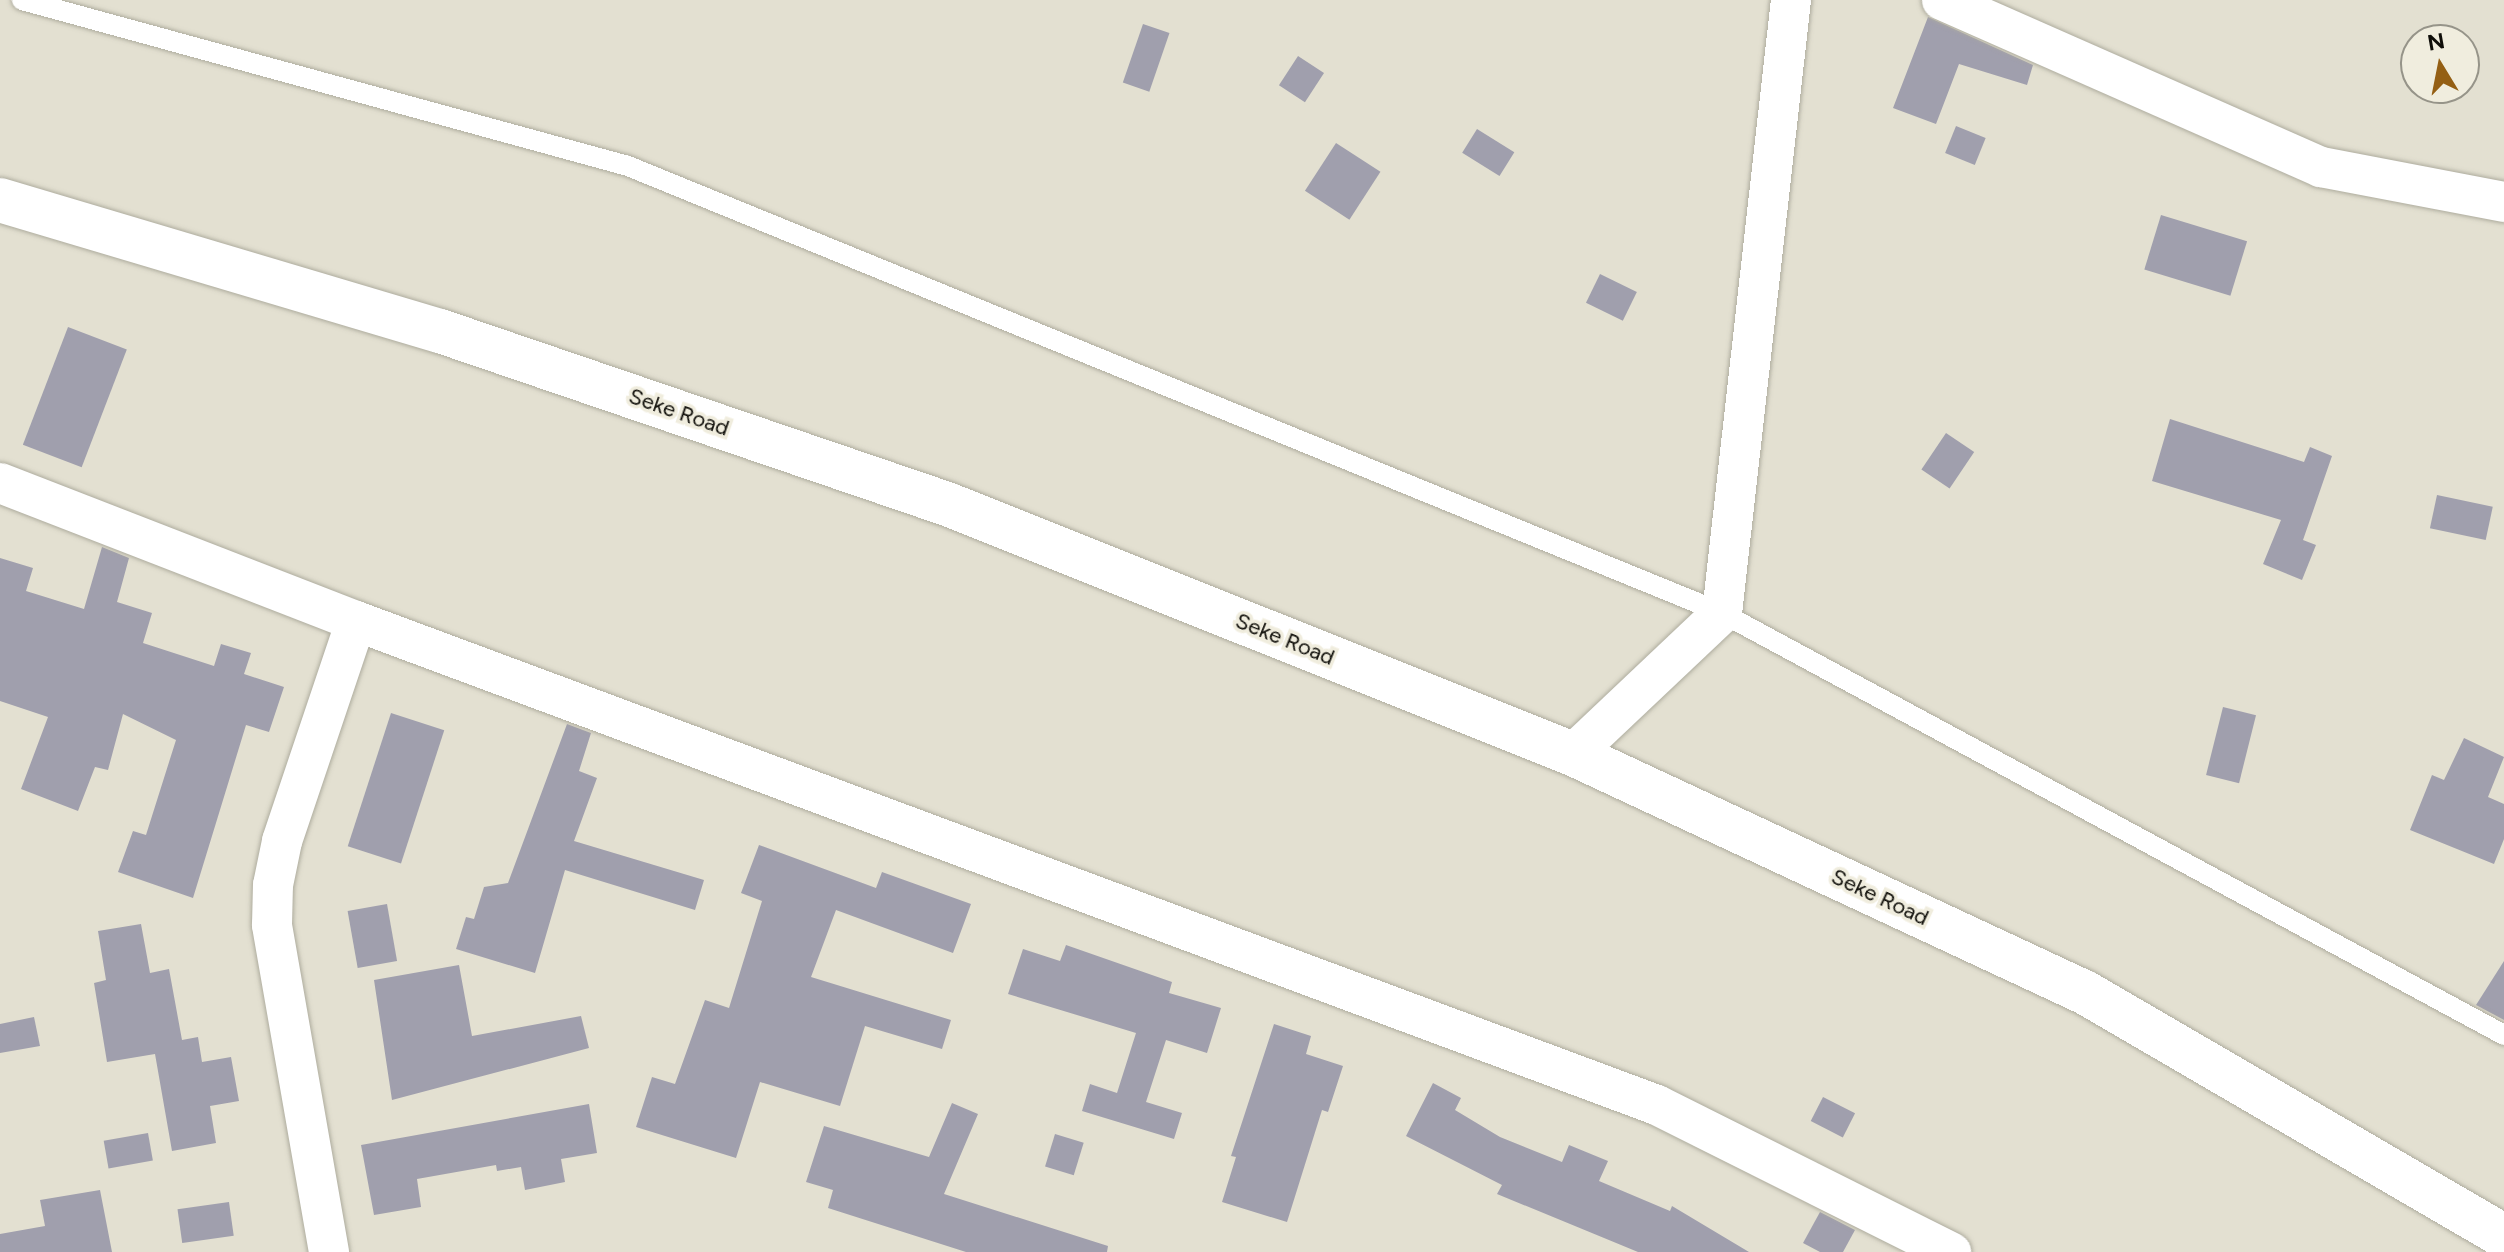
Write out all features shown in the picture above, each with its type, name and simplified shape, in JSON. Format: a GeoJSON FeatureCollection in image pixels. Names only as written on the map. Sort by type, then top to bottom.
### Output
{"type":"FeatureCollection","features":[{"type":"Feature","properties":{"kind":"main road","name":"Seke Road"},"geometry":{"type":"LineString","coordinates":[[0,200],[440,331],[947,504],[1573,754],[2086,993],[2504,1236]]}},
{"type":"Feature","properties":{"kind":"street"},"geometry":{"type":"LineString","coordinates":[[1573,754],[1722,613],[1791,0]]}},
{"type":"Feature","properties":{"kind":"street"},"geometry":{"type":"LineString","coordinates":[[1942,0],[2321,167],[2504,202]]}},
{"type":"Feature","properties":{"kind":"street"},"geometry":{"type":"LineString","coordinates":[[0,483],[356,621],[1657,1105],[1951,1252]]}},
{"type":"Feature","properties":{"kind":"street"},"geometry":{"type":"LineString","coordinates":[[329,1252],[272,925],[273,885],[282,841],[356,621]]}},
{"type":"Feature","properties":{"kind":"lane"},"geometry":{"type":"LineString","coordinates":[[22,0],[628,166],[1722,613],[2504,1035]]}},
{"type":"Feature","properties":{"kind":"building"},"geometry":{"type":"Polygon","coordinates":[[[1928,17],[2033,65],[2027,85],[1959,64],[1936,124],[1893,108],[1928,17]]]}},
{"type":"Feature","properties":{"kind":"building"},"geometry":{"type":"Polygon","coordinates":[[[1143,24],[1169,33],[1149,92],[1123,83],[1143,24]]]}},
{"type":"Feature","properties":{"kind":"building"},"geometry":{"type":"Polygon","coordinates":[[[1298,56],[1324,73],[1305,102],[1279,85],[1298,56]]]}},
{"type":"Feature","properties":{"kind":"building"},"geometry":{"type":"Polygon","coordinates":[[[1956,126],[1986,138],[1975,165],[1945,153],[1956,126]]]}},
{"type":"Feature","properties":{"kind":"building"},"geometry":{"type":"Polygon","coordinates":[[[1477,129],[1514,152],[1499,176],[1462,153],[1477,129]]]}},
{"type":"Feature","properties":{"kind":"building"},"geometry":{"type":"Polygon","coordinates":[[[1336,143],[1380,172],[1349,220],[1305,191],[1336,143]]]}},
{"type":"Feature","properties":{"kind":"building"},"geometry":{"type":"Polygon","coordinates":[[[2161,215],[2247,241],[2230,296],[2144,270],[2161,215]]]}},
{"type":"Feature","properties":{"kind":"building"},"geometry":{"type":"Polygon","coordinates":[[[1600,274],[1637,292],[1623,321],[1586,303],[1600,274]]]}},
{"type":"Feature","properties":{"kind":"building"},"geometry":{"type":"Polygon","coordinates":[[[68,327],[127,350],[82,467],[23,445],[68,327]]]}},
{"type":"Feature","properties":{"kind":"building"},"geometry":{"type":"Polygon","coordinates":[[[2170,419],[2304,462],[2310,447],[2332,456],[2303,540],[2316,545],[2302,580],[2263,564],[2281,520],[2152,481],[2170,419]]]}},
{"type":"Feature","properties":{"kind":"building"},"geometry":{"type":"Polygon","coordinates":[[[1946,433],[1974,452],[1950,488],[1921,469],[1946,433]]]}},
{"type":"Feature","properties":{"kind":"building"},"geometry":{"type":"Polygon","coordinates":[[[2437,495],[2493,507],[2486,540],[2430,528],[2437,495]]]}},
{"type":"Feature","properties":{"kind":"building"},"geometry":{"type":"Polygon","coordinates":[[[102,547],[129,558],[117,602],[152,613],[143,643],[214,666],[221,644],[251,653],[244,674],[284,687],[269,732],[246,725],[193,898],[118,872],[133,831],[146,835],[176,740],[123,714],[108,770],[95,767],[78,811],[21,789],[48,717],[0,701],[0,558],[33,568],[26,591],[84,609],[102,547]]]}},
{"type":"Feature","properties":{"kind":"building"},"geometry":{"type":"Polygon","coordinates":[[[2223,707],[2256,715],[2239,783],[2206,775],[2223,707]]]}},
{"type":"Feature","properties":{"kind":"building"},"geometry":{"type":"Polygon","coordinates":[[[391,713],[444,730],[401,863],[348,846],[391,713]]]}},
{"type":"Feature","properties":{"kind":"building"},"geometry":{"type":"Polygon","coordinates":[[[567,724],[591,733],[579,771],[597,778],[574,841],[704,880],[695,910],[565,870],[535,973],[456,949],[466,917],[474,919],[484,887],[508,883],[567,724]]]}},
{"type":"Feature","properties":{"kind":"building"},"geometry":{"type":"Polygon","coordinates":[[[2464,738],[2504,757],[2488,797],[2504,804],[2504,839],[2494,864],[2410,830],[2432,775],[2444,780],[2464,738]]]}},
{"type":"Feature","properties":{"kind":"building"},"geometry":{"type":"Polygon","coordinates":[[[759,845],[876,888],[882,872],[971,904],[953,953],[836,910],[811,977],[951,1020],[942,1049],[865,1026],[840,1106],[760,1082],[736,1158],[636,1127],[652,1077],[675,1084],[705,1000],[729,1008],[762,901],[741,893],[759,845]]]}},
{"type":"Feature","properties":{"kind":"building"},"geometry":{"type":"Polygon","coordinates":[[[387,904],[397,961],[358,968],[348,911],[387,904]]]}},
{"type":"Feature","properties":{"kind":"building"},"geometry":{"type":"Polygon","coordinates":[[[141,924],[150,973],[169,969],[182,1040],[198,1037],[202,1062],[231,1057],[239,1101],[210,1106],[216,1143],[172,1151],[155,1054],[107,1062],[94,983],[106,980],[98,931],[141,924]]]}},
{"type":"Feature","properties":{"kind":"building"},"geometry":{"type":"Polygon","coordinates":[[[1066,945],[1172,982],[1169,993],[1221,1008],[1207,1053],[1166,1040],[1146,1102],[1182,1113],[1174,1139],[1082,1111],[1090,1084],[1117,1093],[1136,1033],[1008,994],[1023,949],[1060,961],[1066,945]]]}},
{"type":"Feature","properties":{"kind":"building"},"geometry":{"type":"Polygon","coordinates":[[[2504,961],[2504,1020],[2476,1005],[2504,961]]]}},
{"type":"Feature","properties":{"kind":"building"},"geometry":{"type":"Polygon","coordinates":[[[459,965],[472,1036],[581,1016],[589,1048],[392,1100],[374,980],[459,965]]]}},
{"type":"Feature","properties":{"kind":"building"},"geometry":{"type":"Polygon","coordinates":[[[34,1017],[40,1046],[0,1053],[0,1024],[34,1017]]]}},
{"type":"Feature","properties":{"kind":"building"},"geometry":{"type":"Polygon","coordinates":[[[1274,1024],[1311,1036],[1306,1054],[1343,1066],[1328,1112],[1322,1110],[1287,1222],[1222,1202],[1236,1157],[1231,1156],[1274,1024]]]}},
{"type":"Feature","properties":{"kind":"building"},"geometry":{"type":"Polygon","coordinates":[[[1433,1083],[1461,1098],[1455,1110],[1500,1137],[1562,1162],[1569,1145],[1608,1161],[1599,1181],[1670,1211],[1672,1206],[1749,1252],[1638,1252],[1497,1194],[1502,1185],[1406,1136],[1433,1083]]]}},
{"type":"Feature","properties":{"kind":"building"},"geometry":{"type":"Polygon","coordinates":[[[1823,1097],[1855,1113],[1843,1137],[1811,1121],[1823,1097]]]}},
{"type":"Feature","properties":{"kind":"building"},"geometry":{"type":"Polygon","coordinates":[[[952,1103],[978,1114],[944,1194],[1108,1246],[1107,1252],[966,1252],[828,1208],[833,1190],[806,1182],[824,1126],[929,1157],[952,1103]]]}},
{"type":"Feature","properties":{"kind":"building"},"geometry":{"type":"Polygon","coordinates":[[[589,1104],[597,1153],[561,1159],[565,1182],[525,1190],[521,1167],[497,1171],[496,1165],[417,1179],[421,1207],[374,1215],[361,1145],[589,1104]]]}},
{"type":"Feature","properties":{"kind":"building"},"geometry":{"type":"Polygon","coordinates":[[[148,1133],[153,1161],[109,1168],[104,1141],[148,1133]]]}},
{"type":"Feature","properties":{"kind":"building"},"geometry":{"type":"Polygon","coordinates":[[[1055,1134],[1084,1143],[1074,1175],[1045,1167],[1055,1134]]]}},
{"type":"Feature","properties":{"kind":"building"},"geometry":{"type":"Polygon","coordinates":[[[100,1190],[112,1252],[0,1252],[0,1234],[45,1226],[40,1200],[100,1190]]]}},
{"type":"Feature","properties":{"kind":"building"},"geometry":{"type":"Polygon","coordinates":[[[229,1202],[234,1236],[182,1243],[178,1209],[229,1202]]]}},
{"type":"Feature","properties":{"kind":"building"},"geometry":{"type":"Polygon","coordinates":[[[1820,1212],[1855,1230],[1843,1252],[1820,1252],[1803,1243],[1820,1212]]]}}]}
